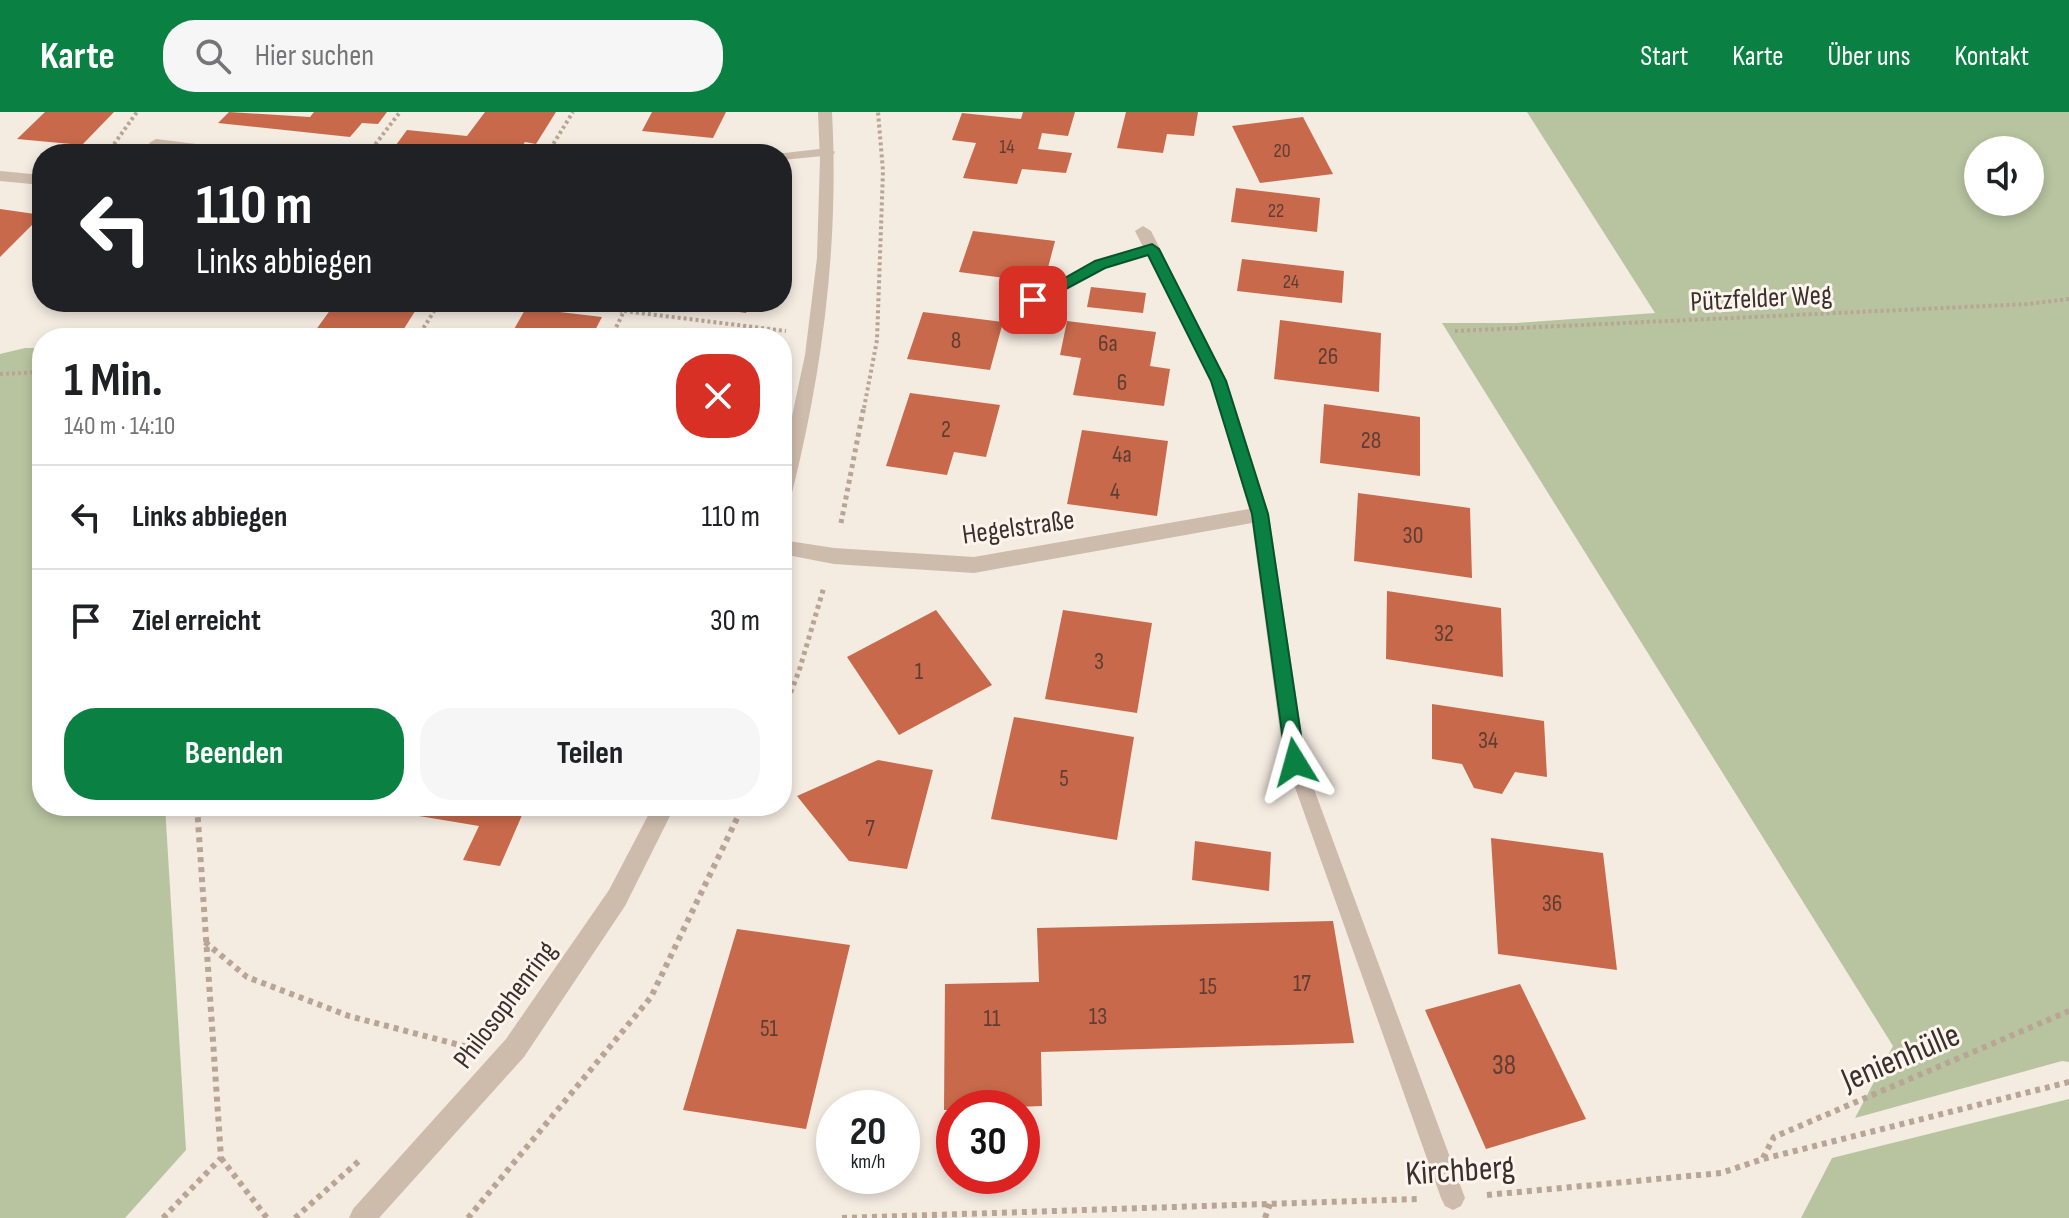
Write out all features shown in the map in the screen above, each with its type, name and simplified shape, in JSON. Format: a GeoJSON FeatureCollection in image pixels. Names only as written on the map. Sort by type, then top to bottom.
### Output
{"type":"FeatureCollection","features":[{"type":"Feature","properties":{"kind":"street"},"geometry":{"type":"LineString","coordinates":[[792,452],[818,335],[828,152],[825,112]]}},
{"type":"Feature","properties":{"kind":"street"},"geometry":{"type":"LineString","coordinates":[[156,143],[164,144]]}},
{"type":"Feature","properties":{"kind":"street"},"geometry":{"type":"LineString","coordinates":[[792,155],[828,152]]}},
{"type":"Feature","properties":{"kind":"street"},"geometry":{"type":"LineString","coordinates":[[0,176],[32,179]]}},
{"type":"Feature","properties":{"kind":"street"},"geometry":{"type":"LineString","coordinates":[[1143,231],[1219,381],[1260,514],[1295,762]]}},
{"type":"Feature","properties":{"kind":"street","name":"Hegelstraße"},"geometry":{"type":"LineString","coordinates":[[792,549],[834,556],[974,565],[1260,514]]}},
{"type":"Feature","properties":{"kind":"street","name":"Philosophenring"},"geometry":{"type":"LineString","coordinates":[[362,1218],[515,1048],[617,898],[659,816]]}},
{"type":"Feature","properties":{"kind":"lane"},"geometry":{"type":"LineString","coordinates":[[1033,300],[1100,264],[1152,249]]}},
{"type":"Feature","properties":{"kind":"lane"},"geometry":{"type":"LineString","coordinates":[[1295,762],[1453,1198]]}},
{"type":"Feature","properties":{"kind":"path"},"geometry":{"type":"LineString","coordinates":[[114,144],[137,112]]}},
{"type":"Feature","properties":{"kind":"path"},"geometry":{"type":"LineString","coordinates":[[376,144],[400,112]]}},
{"type":"Feature","properties":{"kind":"path"},"geometry":{"type":"LineString","coordinates":[[553,144],[573,112]]}},
{"type":"Feature","properties":{"kind":"path"},"geometry":{"type":"LineString","coordinates":[[792,689],[834,556],[877,340],[883,171],[878,112]]}},
{"type":"Feature","properties":{"kind":"path","name":"Pützfelder Weg"},"geometry":{"type":"LineString","coordinates":[[1455,331],[2028,304],[2069,299]]}},
{"type":"Feature","properties":{"kind":"path"},"geometry":{"type":"LineString","coordinates":[[632,312],[761,328]]}},
{"type":"Feature","properties":{"kind":"path"},"geometry":{"type":"LineString","coordinates":[[792,332],[818,335]]}},
{"type":"Feature","properties":{"kind":"path"},"geometry":{"type":"LineString","coordinates":[[0,374],[32,372]]}},
{"type":"Feature","properties":{"kind":"path"},"geometry":{"type":"LineString","coordinates":[[198,816],[221,1158],[267,1218]]}},
{"type":"Feature","properties":{"kind":"path"},"geometry":{"type":"LineString","coordinates":[[468,1218],[651,997],[738,816]]}},
{"type":"Feature","properties":{"kind":"path"},"geometry":{"type":"LineString","coordinates":[[204,941],[247,977],[349,1016],[469,1048]]}},
{"type":"Feature","properties":{"kind":"path","name":"Jenienhülle"},"geometry":{"type":"LineString","coordinates":[[1763,1159],[1774,1137],[2069,1011]]}},
{"type":"Feature","properties":{"kind":"path","name":"Kirchberg"},"geometry":{"type":"LineString","coordinates":[[842,1218],[1453,1198],[1721,1173],[1763,1159],[2069,1082]]}},
{"type":"Feature","properties":{"kind":"path"},"geometry":{"type":"LineString","coordinates":[[163,1218],[221,1158]]}},
{"type":"Feature","properties":{"kind":"path"},"geometry":{"type":"LineString","coordinates":[[295,1218],[330,1188]]}},
{"type":"Feature","properties":{"kind":"path"},"geometry":{"type":"LineString","coordinates":[[1265,1218],[1270,1203]]}},
{"type":"Feature","properties":{"kind":"green space"},"geometry":{"type":"Polygon","coordinates":[[[1527,112],[2069,112],[2069,1062],[2062,1061],[1855,1118],[1893,1046],[1442,323],[1517,323],[1655,313],[1527,112]]]}},
{"type":"Feature","properties":{"kind":"green space"},"geometry":{"type":"Polygon","coordinates":[[[32,348],[32,816],[166,816],[186,1150],[125,1218],[0,1218],[0,354],[32,348]]]}},
{"type":"Feature","properties":{"kind":"green space"},"geometry":{"type":"Polygon","coordinates":[[[2069,1099],[2069,1218],[1801,1218],[1832,1158],[2069,1099]]]}},
{"type":"Feature","properties":{"kind":"building"},"geometry":{"type":"Polygon","coordinates":[[[45,112],[114,112],[83,144],[17,139],[45,112]]]}},
{"type":"Feature","properties":{"kind":"building"},"geometry":{"type":"Polygon","coordinates":[[[229,112],[310,117],[314,112],[387,112],[378,124],[362,123],[350,137],[218,123],[229,112]]]}},
{"type":"Feature","properties":{"kind":"building"},"geometry":{"type":"Polygon","coordinates":[[[485,112],[556,112],[536,144],[397,144],[407,130],[467,136],[485,112]]]}},
{"type":"Feature","properties":{"kind":"building"},"geometry":{"type":"Polygon","coordinates":[[[652,112],[726,112],[713,138],[642,131],[652,112]]]}},
{"type":"Feature","properties":{"kind":"building"},"geometry":{"type":"Polygon","coordinates":[[[1023,112],[1075,112],[1068,136],[1042,133],[1038,149],[1072,153],[1066,173],[1022,169],[1017,184],[963,178],[976,143],[952,140],[962,113],[1021,119],[1023,112]]]}},
{"type":"Feature","properties":{"kind":"building"},"geometry":{"type":"Polygon","coordinates":[[[1126,112],[1198,112],[1194,136],[1167,134],[1163,153],[1117,148],[1126,112]]]}},
{"type":"Feature","properties":{"kind":"building"},"geometry":{"type":"Polygon","coordinates":[[[1303,117],[1333,174],[1260,183],[1232,126],[1303,117]]]}},
{"type":"Feature","properties":{"kind":"building"},"geometry":{"type":"Polygon","coordinates":[[[1236,188],[1320,198],[1317,232],[1231,222],[1236,188]]]}},
{"type":"Feature","properties":{"kind":"building"},"geometry":{"type":"Polygon","coordinates":[[[0,209],[32,214],[32,225],[0,257],[0,209]]]}},
{"type":"Feature","properties":{"kind":"building"},"geometry":{"type":"Polygon","coordinates":[[[973,231],[1055,241],[1044,283],[959,272],[973,231]]]}},
{"type":"Feature","properties":{"kind":"building"},"geometry":{"type":"Polygon","coordinates":[[[1242,259],[1344,271],[1342,303],[1237,291],[1242,259]]]}},
{"type":"Feature","properties":{"kind":"building"},"geometry":{"type":"Polygon","coordinates":[[[1091,287],[1146,293],[1143,313],[1087,307],[1091,287]]]}},
{"type":"Feature","properties":{"kind":"building"},"geometry":{"type":"Polygon","coordinates":[[[329,312],[415,312],[404,328],[317,328],[329,312]]]}},
{"type":"Feature","properties":{"kind":"building"},"geometry":{"type":"Polygon","coordinates":[[[524,312],[602,317],[596,328],[515,328],[524,312]]]}},
{"type":"Feature","properties":{"kind":"building"},"geometry":{"type":"Polygon","coordinates":[[[923,312],[1003,322],[990,370],[907,359],[923,312]]]}},
{"type":"Feature","properties":{"kind":"building"},"geometry":{"type":"Polygon","coordinates":[[[1280,320],[1381,333],[1379,392],[1274,379],[1280,320]]]}},
{"type":"Feature","properties":{"kind":"building"},"geometry":{"type":"Polygon","coordinates":[[[1067,321],[1156,332],[1150,366],[1170,369],[1164,406],[1073,395],[1081,358],[1060,355],[1067,321]]]}},
{"type":"Feature","properties":{"kind":"building"},"geometry":{"type":"Polygon","coordinates":[[[910,393],[1000,405],[986,457],[954,452],[947,475],[886,466],[910,393]]]}},
{"type":"Feature","properties":{"kind":"building"},"geometry":{"type":"Polygon","coordinates":[[[1324,404],[1420,417],[1420,476],[1320,463],[1324,404]]]}},
{"type":"Feature","properties":{"kind":"building"},"geometry":{"type":"Polygon","coordinates":[[[1082,430],[1168,441],[1157,516],[1067,504],[1082,430]]]}},
{"type":"Feature","properties":{"kind":"building"},"geometry":{"type":"Polygon","coordinates":[[[1358,493],[1470,508],[1472,578],[1354,561],[1358,493]]]}},
{"type":"Feature","properties":{"kind":"building"},"geometry":{"type":"Polygon","coordinates":[[[1387,591],[1501,608],[1503,677],[1386,659],[1387,591]]]}},
{"type":"Feature","properties":{"kind":"building"},"geometry":{"type":"Polygon","coordinates":[[[936,610],[992,685],[899,735],[847,657],[936,610]]]}},
{"type":"Feature","properties":{"kind":"building"},"geometry":{"type":"Polygon","coordinates":[[[1063,610],[1152,623],[1137,713],[1045,699],[1063,610]]]}},
{"type":"Feature","properties":{"kind":"building"},"geometry":{"type":"Polygon","coordinates":[[[1432,704],[1544,721],[1547,777],[1515,772],[1502,794],[1474,788],[1462,764],[1432,759],[1432,704]]]}},
{"type":"Feature","properties":{"kind":"building"},"geometry":{"type":"Polygon","coordinates":[[[1014,717],[1134,737],[1117,840],[991,819],[1014,717]]]}},
{"type":"Feature","properties":{"kind":"building"},"geometry":{"type":"Polygon","coordinates":[[[878,760],[933,770],[907,869],[849,861],[797,796],[878,760]]]}},
{"type":"Feature","properties":{"kind":"building"},"geometry":{"type":"Polygon","coordinates":[[[419,816],[522,816],[500,866],[463,860],[479,826],[419,816]]]}},
{"type":"Feature","properties":{"kind":"building"},"geometry":{"type":"Polygon","coordinates":[[[1491,838],[1603,853],[1617,970],[1498,954],[1491,838]]]}},
{"type":"Feature","properties":{"kind":"building"},"geometry":{"type":"Polygon","coordinates":[[[1195,841],[1271,852],[1269,891],[1192,880],[1195,841]]]}},
{"type":"Feature","properties":{"kind":"building"},"geometry":{"type":"Polygon","coordinates":[[[1333,921],[1354,1043],[1041,1052],[1042,1106],[1040,1090],[944,1090],[945,984],[1039,982],[1037,928],[1333,921]]]}},
{"type":"Feature","properties":{"kind":"building"},"geometry":{"type":"Polygon","coordinates":[[[737,929],[850,945],[806,1129],[683,1110],[737,929]]]}},
{"type":"Feature","properties":{"kind":"building"},"geometry":{"type":"Polygon","coordinates":[[[1520,984],[1586,1119],[1486,1149],[1425,1010],[1520,984]]]}},
{"type":"Feature","properties":{"kind":"route"},"geometry":{"type":"LineString","coordinates":[[1033,300],[1100,264],[1125,254],[1152,249],[1219,381],[1260,514],[1295,762]]}}]}
